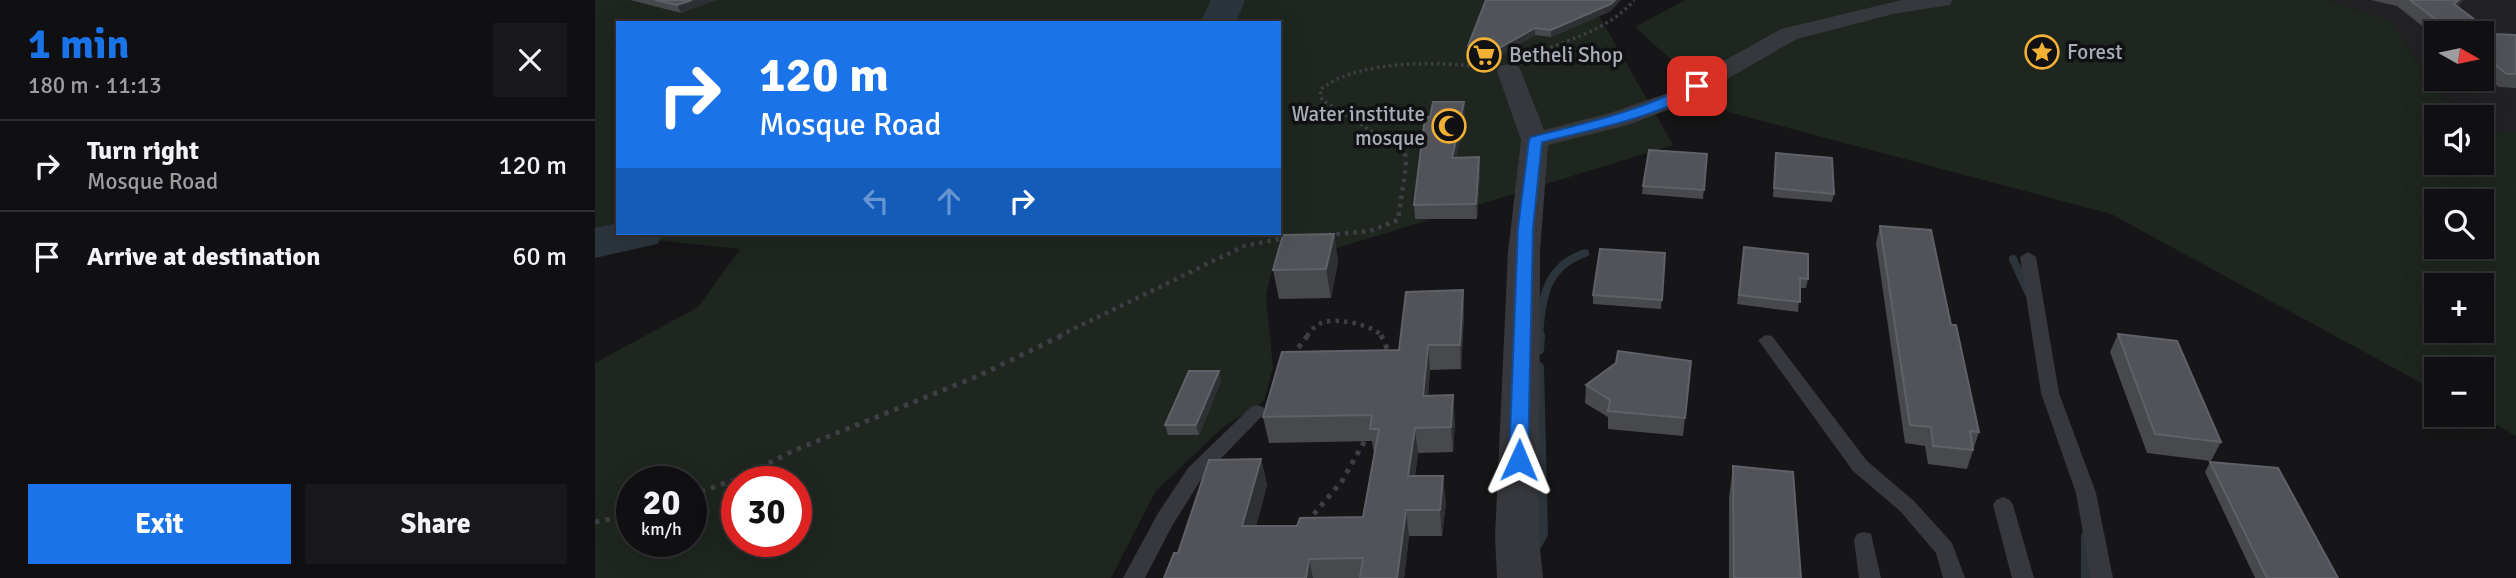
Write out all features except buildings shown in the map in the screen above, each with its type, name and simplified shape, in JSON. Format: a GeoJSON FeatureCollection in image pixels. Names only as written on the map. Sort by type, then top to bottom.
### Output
{"type":"FeatureCollection","features":[{"type":"Feature","properties":{"kind":"street"},"geometry":{"type":"LineString","coordinates":[[1535,140],[1619,119],[1674,99],[1789,34],[1892,8],[1942,0]]}},
{"type":"Feature","properties":{"kind":"street"},"geometry":{"type":"LineString","coordinates":[[1518,64],[1535,140],[1525,240],[1518,558]]}},
{"type":"Feature","properties":{"kind":"lane"},"geometry":{"type":"LineString","coordinates":[[2028,257],[2050,393],[2086,493],[2102,578]]}},
{"type":"Feature","properties":{"kind":"lane"},"geometry":{"type":"LineString","coordinates":[[1766,340],[1860,466],[1907,506],[1945,549],[1954,578]]}},
{"type":"Feature","properties":{"kind":"lane"},"geometry":{"type":"LineString","coordinates":[[1134,578],[1164,521],[1195,472],[1257,411]]}},
{"type":"Feature","properties":{"kind":"lane"},"geometry":{"type":"LineString","coordinates":[[2003,505],[2023,578]]}},
{"type":"Feature","properties":{"kind":"lane"},"geometry":{"type":"LineString","coordinates":[[1864,540],[1870,578]]}},
{"type":"Feature","properties":{"kind":"path"},"geometry":{"type":"LineString","coordinates":[[1317,236],[1370,231],[1398,220],[1406,166],[1405,152],[1322,100],[1319,90],[1327,83],[1387,66],[1419,61],[1518,64],[1603,23],[1627,9],[1634,0]]}},
{"type":"Feature","properties":{"kind":"path"},"geometry":{"type":"LineString","coordinates":[[707,489],[737,479],[795,450],[978,376],[1244,246],[1264,240],[1290,238]]}},
{"type":"Feature","properties":{"kind":"path"},"geometry":{"type":"LineString","coordinates":[[1286,365],[1300,342],[1313,328],[1324,322],[1367,324],[1381,334],[1389,354],[1388,366]]}},
{"type":"Feature","properties":{"kind":"path"},"geometry":{"type":"LineString","coordinates":[[1304,524],[1324,506],[1349,473],[1371,429]]}},
{"type":"Feature","properties":{"kind":"path"},"geometry":{"type":"LineString","coordinates":[[595,522],[616,518]]}},
{"type":"Feature","properties":{"kind":"shaded area"},"geometry":{"type":"Polygon","coordinates":[[[595,0],[1590,0],[1673,145],[1272,268],[1266,296],[1273,368],[1264,401],[1222,428],[1155,492],[1111,578],[595,578],[595,363],[698,307],[740,249],[595,234],[595,0]]]}},
{"type":"Feature","properties":{"kind":"shaded area"},"geometry":{"type":"Polygon","coordinates":[[[1685,0],[2328,0],[2389,20],[2424,70],[2424,91],[2439,91],[2454,105],[2424,105],[2424,175],[2494,175],[2494,131],[2516,133],[2516,436],[2494,424],[2494,357],[2424,357],[2424,384],[2111,214],[1728,112],[1635,27],[1685,0]]]}},
{"type":"Feature","properties":{"kind":"shaded area"},"geometry":{"type":"Polygon","coordinates":[[[2328,0],[2516,0],[2516,133],[2494,131],[2494,105],[2454,105],[2439,91],[2494,91],[2494,21],[2424,21],[2424,70],[2389,20],[2328,0]]]}},
{"type":"Feature","properties":{"kind":"waterway"},"geometry":{"type":"LineString","coordinates":[[1219,21],[1228,0]]}},
{"type":"Feature","properties":{"kind":"waterway"},"geometry":{"type":"LineString","coordinates":[[595,243],[630,235]]}},
{"type":"Feature","properties":{"kind":"waterway"},"geometry":{"type":"LineString","coordinates":[[1539,336],[1544,297],[1554,275],[1572,259],[1585,253]]}},
{"type":"Feature","properties":{"kind":"waterway"},"geometry":{"type":"LineString","coordinates":[[2013,259],[2028,292]]}},
{"type":"Feature","properties":{"kind":"waterway"},"geometry":{"type":"LineString","coordinates":[[1539,350],[1540,335]]}},
{"type":"Feature","properties":{"kind":"waterway"},"geometry":{"type":"LineString","coordinates":[[1534,550],[1543,534],[1539,367]]}},
{"type":"Feature","properties":{"kind":"waterway"},"geometry":{"type":"LineString","coordinates":[[2086,536],[2086,578]]}},
{"type":"Feature","properties":{"kind":"place","name":"Forest"},"geometry":{"type":"Point","coordinates":[2042,52]}},
{"type":"Feature","properties":{"kind":"place","name":"Betheli Shop"},"geometry":{"type":"Point","coordinates":[1484,55]}},
{"type":"Feature","properties":{"kind":"place","name":"Water institute mosque"},"geometry":{"type":"Point","coordinates":[1449,126]}},
{"type":"Feature","properties":{"kind":"route"},"geometry":{"type":"LineString","coordinates":[[1519,460],[1526,228],[1535,140],[1619,119],[1674,99],[1697,86]]}}]}
